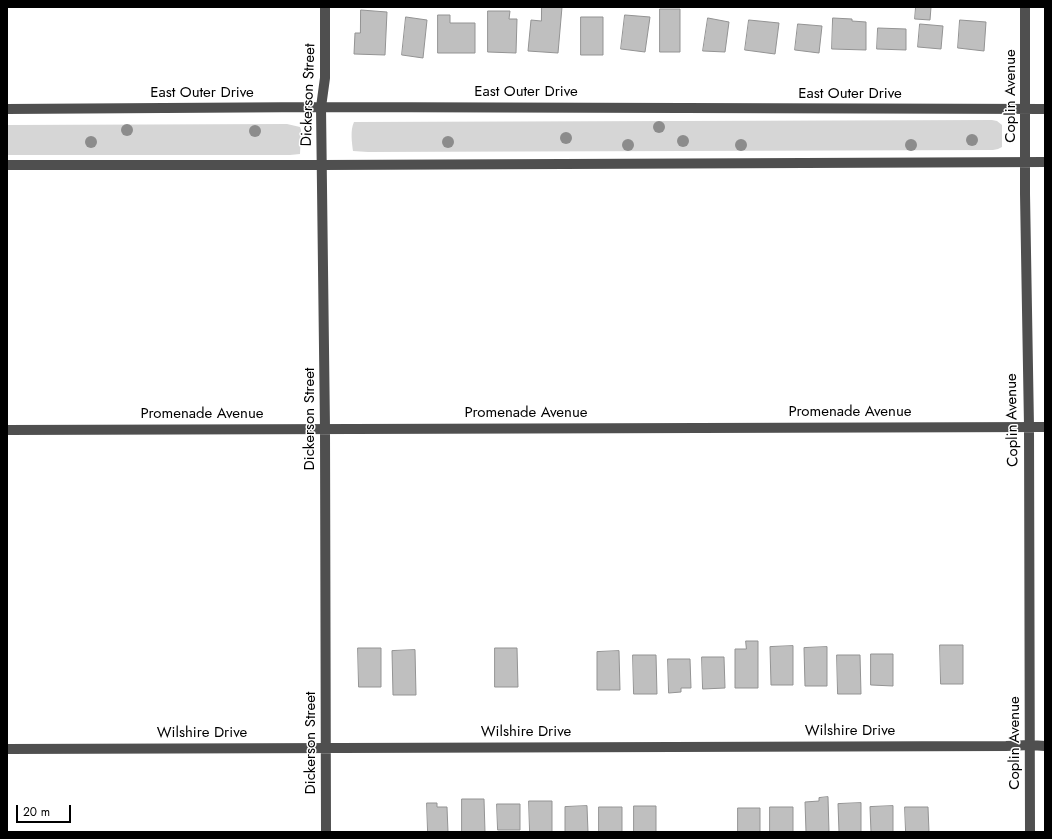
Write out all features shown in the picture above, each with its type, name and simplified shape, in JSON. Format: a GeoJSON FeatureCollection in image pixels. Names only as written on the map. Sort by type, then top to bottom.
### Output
{"type":"FeatureCollection","features":[{"type":"Feature","properties":{"kind":"street","name":"Dickerson Street"},"geometry":{"type":"LineString","coordinates":[[325,7],[325,78],[321,107],[325,429],[326,832]]}},
{"type":"Feature","properties":{"kind":"street","name":"Coplin Avenue"},"geometry":{"type":"LineString","coordinates":[[1025,7],[1025,194],[1029,426],[1030,832]]}},
{"type":"Feature","properties":{"kind":"street","name":"East Outer Drive"},"geometry":{"type":"LineString","coordinates":[[7,109],[321,107],[1045,109]]}},
{"type":"Feature","properties":{"kind":"street"},"geometry":{"type":"LineString","coordinates":[[7,165],[1045,162]]}},
{"type":"Feature","properties":{"kind":"street","name":"Promenade Avenue"},"geometry":{"type":"LineString","coordinates":[[7,430],[1045,427]]}},
{"type":"Feature","properties":{"kind":"street","name":"Wilshire Drive"},"geometry":{"type":"LineString","coordinates":[[7,749],[1045,746]]}},
{"type":"Feature","properties":{"kind":"shaded area"},"geometry":{"type":"Polygon","coordinates":[[[997,121],[1002,125],[1002,147],[993,150],[368,152],[353,151],[352,136],[354,122],[997,121]]]}},
{"type":"Feature","properties":{"kind":"shaded area"},"geometry":{"type":"Polygon","coordinates":[[[287,124],[300,127],[300,154],[7,155],[7,125],[287,124]]]}},
{"type":"Feature","properties":{"kind":"building"},"geometry":{"type":"Polygon","coordinates":[[[542,7],[562,7],[558,53],[528,51],[531,20],[541,21],[542,7]]]}},
{"type":"Feature","properties":{"kind":"building"},"geometry":{"type":"Polygon","coordinates":[[[916,7],[931,7],[930,20],[915,19],[916,7]]]}},
{"type":"Feature","properties":{"kind":"building"},"geometry":{"type":"Polygon","coordinates":[[[660,9],[680,9],[680,52],[660,52],[660,9]]]}},
{"type":"Feature","properties":{"kind":"building"},"geometry":{"type":"Polygon","coordinates":[[[361,10],[387,12],[385,55],[354,54],[355,33],[360,33],[361,10]]]}},
{"type":"Feature","properties":{"kind":"building"},"geometry":{"type":"Polygon","coordinates":[[[488,11],[510,11],[509,19],[517,19],[516,53],[488,52],[488,11]]]}},
{"type":"Feature","properties":{"kind":"building"},"geometry":{"type":"Polygon","coordinates":[[[438,15],[450,15],[450,23],[475,23],[475,53],[438,53],[438,15]]]}},
{"type":"Feature","properties":{"kind":"building"},"geometry":{"type":"Polygon","coordinates":[[[625,15],[650,17],[645,52],[621,49],[625,15]]]}},
{"type":"Feature","properties":{"kind":"building"},"geometry":{"type":"Polygon","coordinates":[[[406,17],[427,20],[423,58],[402,55],[406,17]]]}},
{"type":"Feature","properties":{"kind":"building"},"geometry":{"type":"Polygon","coordinates":[[[581,17],[603,17],[603,55],[581,55],[581,17]]]}},
{"type":"Feature","properties":{"kind":"building"},"geometry":{"type":"Polygon","coordinates":[[[708,18],[729,22],[725,52],[703,51],[708,18]]]}},
{"type":"Feature","properties":{"kind":"building"},"geometry":{"type":"Polygon","coordinates":[[[833,18],[852,19],[852,21],[866,22],[866,50],[832,49],[833,18]]]}},
{"type":"Feature","properties":{"kind":"building"},"geometry":{"type":"Polygon","coordinates":[[[749,20],[779,23],[775,54],[745,50],[749,20]]]}},
{"type":"Feature","properties":{"kind":"building"},"geometry":{"type":"Polygon","coordinates":[[[960,20],[986,22],[984,51],[958,48],[960,20]]]}},
{"type":"Feature","properties":{"kind":"building"},"geometry":{"type":"Polygon","coordinates":[[[798,24],[822,26],[819,53],[795,50],[798,24]]]}},
{"type":"Feature","properties":{"kind":"building"},"geometry":{"type":"Polygon","coordinates":[[[920,24],[943,26],[941,49],[918,47],[920,24]]]}},
{"type":"Feature","properties":{"kind":"building"},"geometry":{"type":"Polygon","coordinates":[[[878,28],[906,29],[906,50],[877,49],[878,28]]]}},
{"type":"Feature","properties":{"kind":"building"},"geometry":{"type":"Polygon","coordinates":[[[746,641],[758,641],[758,688],[735,688],[735,649],[746,649],[746,641]]]}},
{"type":"Feature","properties":{"kind":"building"},"geometry":{"type":"Polygon","coordinates":[[[940,645],[963,645],[963,684],[941,684],[940,645]]]}},
{"type":"Feature","properties":{"kind":"building"},"geometry":{"type":"Polygon","coordinates":[[[793,646],[793,685],[771,685],[770,647],[793,646]]]}},
{"type":"Feature","properties":{"kind":"building"},"geometry":{"type":"Polygon","coordinates":[[[827,647],[827,686],[805,686],[804,648],[827,647]]]}},
{"type":"Feature","properties":{"kind":"building"},"geometry":{"type":"Polygon","coordinates":[[[358,648],[381,648],[381,687],[359,687],[358,648]]]}},
{"type":"Feature","properties":{"kind":"building"},"geometry":{"type":"Polygon","coordinates":[[[495,648],[517,648],[518,687],[495,687],[495,648]]]}},
{"type":"Feature","properties":{"kind":"building"},"geometry":{"type":"Polygon","coordinates":[[[415,650],[416,695],[393,695],[392,651],[415,650]]]}},
{"type":"Feature","properties":{"kind":"building"},"geometry":{"type":"Polygon","coordinates":[[[619,651],[620,690],[597,690],[597,652],[619,651]]]}},
{"type":"Feature","properties":{"kind":"building"},"geometry":{"type":"Polygon","coordinates":[[[871,654],[893,654],[893,686],[871,685],[871,654]]]}},
{"type":"Feature","properties":{"kind":"building"},"geometry":{"type":"Polygon","coordinates":[[[633,655],[656,655],[657,694],[634,694],[633,655]]]}},
{"type":"Feature","properties":{"kind":"building"},"geometry":{"type":"Polygon","coordinates":[[[837,655],[860,655],[861,694],[838,694],[837,655]]]}},
{"type":"Feature","properties":{"kind":"building"},"geometry":{"type":"Polygon","coordinates":[[[702,657],[724,657],[725,688],[703,689],[702,657]]]}},
{"type":"Feature","properties":{"kind":"building"},"geometry":{"type":"Polygon","coordinates":[[[668,659],[690,659],[691,688],[681,688],[681,692],[669,693],[668,659]]]}},
{"type":"Feature","properties":{"kind":"building"},"geometry":{"type":"Polygon","coordinates":[[[828,797],[829,832],[806,832],[805,802],[819,801],[819,798],[828,797]]]}},
{"type":"Feature","properties":{"kind":"building"},"geometry":{"type":"Polygon","coordinates":[[[462,799],[484,799],[485,832],[462,832],[462,799]]]}},
{"type":"Feature","properties":{"kind":"building"},"geometry":{"type":"Polygon","coordinates":[[[529,801],[552,801],[552,832],[530,832],[529,801]]]}},
{"type":"Feature","properties":{"kind":"building"},"geometry":{"type":"Polygon","coordinates":[[[427,803],[437,803],[437,807],[447,807],[448,832],[428,832],[427,803]]]}},
{"type":"Feature","properties":{"kind":"building"},"geometry":{"type":"Polygon","coordinates":[[[861,803],[861,832],[839,832],[838,804],[861,803]]]}},
{"type":"Feature","properties":{"kind":"building"},"geometry":{"type":"Polygon","coordinates":[[[497,804],[520,804],[520,830],[498,830],[497,804]]]}},
{"type":"Feature","properties":{"kind":"building"},"geometry":{"type":"Polygon","coordinates":[[[587,806],[588,832],[565,832],[565,807],[587,806]]]}},
{"type":"Feature","properties":{"kind":"building"},"geometry":{"type":"Polygon","coordinates":[[[634,806],[656,806],[656,832],[634,832],[634,806]]]}},
{"type":"Feature","properties":{"kind":"building"},"geometry":{"type":"Polygon","coordinates":[[[893,806],[893,832],[871,832],[870,807],[893,806]]]}},
{"type":"Feature","properties":{"kind":"building"},"geometry":{"type":"Polygon","coordinates":[[[599,807],[622,807],[622,832],[599,832],[599,807]]]}},
{"type":"Feature","properties":{"kind":"building"},"geometry":{"type":"Polygon","coordinates":[[[770,807],[793,807],[793,832],[770,832],[770,807]]]}},
{"type":"Feature","properties":{"kind":"building"},"geometry":{"type":"Polygon","coordinates":[[[905,807],[928,807],[929,832],[906,832],[905,807]]]}},
{"type":"Feature","properties":{"kind":"building"},"geometry":{"type":"Polygon","coordinates":[[[738,808],[760,808],[760,832],[738,832],[738,808]]]}}]}
